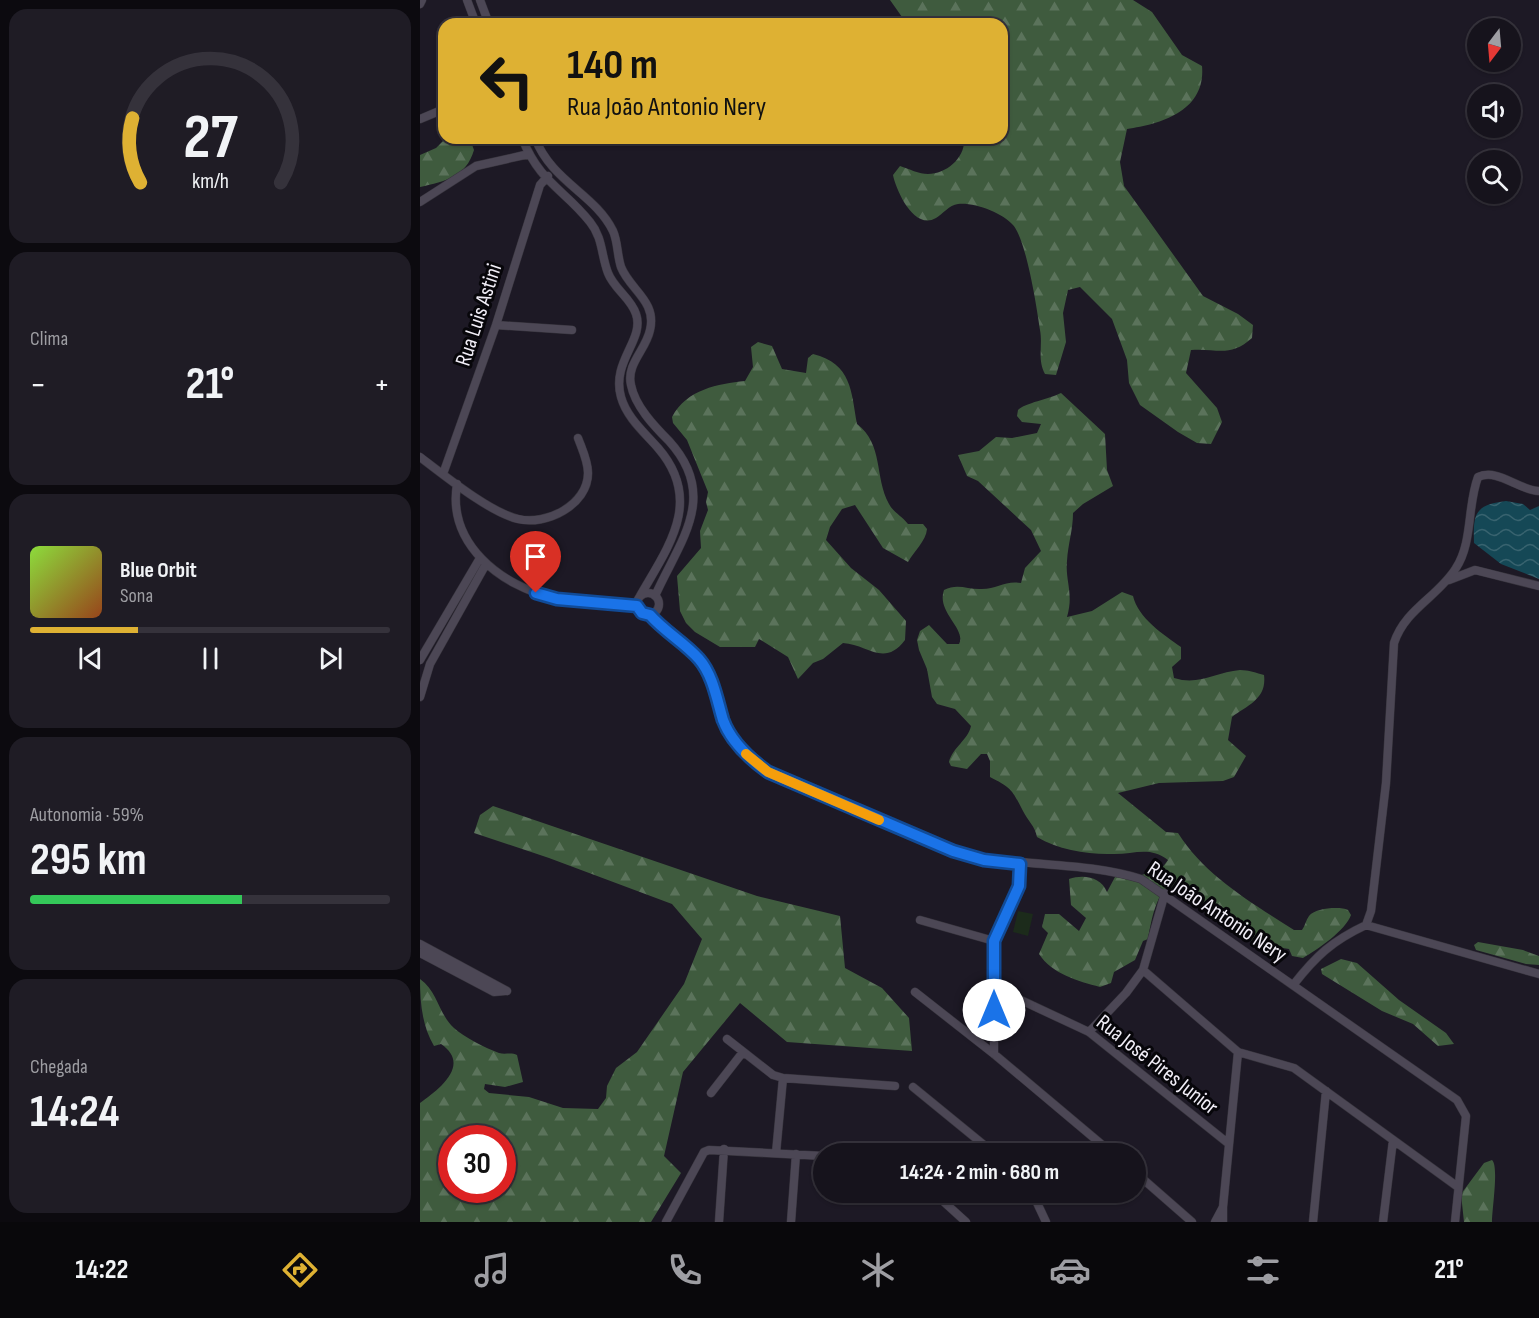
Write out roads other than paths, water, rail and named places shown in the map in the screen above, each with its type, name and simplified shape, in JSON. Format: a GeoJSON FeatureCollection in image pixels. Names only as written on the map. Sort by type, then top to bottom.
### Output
{"type":"FeatureCollection","features":[{"type":"Feature","properties":{"kind":"street"},"geometry":{"type":"LineString","coordinates":[[420,4],[422,0]]}},
{"type":"Feature","properties":{"kind":"street"},"geometry":{"type":"LineString","coordinates":[[467,0],[474,18]]}},
{"type":"Feature","properties":{"kind":"street"},"geometry":{"type":"LineString","coordinates":[[480,0],[487,18]]}},
{"type":"Feature","properties":{"kind":"street"},"geometry":{"type":"LineString","coordinates":[[420,119],[438,112]]}},
{"type":"Feature","properties":{"kind":"street"},"geometry":{"type":"LineString","coordinates":[[525,144],[546,178],[590,221],[597,233],[608,274],[633,306],[637,316],[635,338],[620,366],[621,397],[637,426],[670,465],[678,483],[681,504],[679,524],[640,596],[637,606]]}},
{"type":"Feature","properties":{"kind":"street"},"geometry":{"type":"LineString","coordinates":[[537,144],[553,170],[605,216],[614,233],[621,266],[651,312],[651,328],[630,373],[631,386],[640,405],[680,458],[692,488],[693,508],[685,539],[655,596]]}},
{"type":"Feature","properties":{"kind":"street"},"geometry":{"type":"LineString","coordinates":[[420,202],[476,166],[529,154]]}},
{"type":"Feature","properties":{"kind":"street","name":"Rua Luis Astini"},"geometry":{"type":"LineString","coordinates":[[443,474],[496,325],[540,185],[553,170]]}},
{"type":"Feature","properties":{"kind":"street"},"geometry":{"type":"LineString","coordinates":[[496,325],[572,330]]}},
{"type":"Feature","properties":{"kind":"street"},"geometry":{"type":"LineString","coordinates":[[420,457],[457,484],[506,514],[519,519],[538,519],[556,514],[574,503],[585,489],[588,474],[578,438]]}},
{"type":"Feature","properties":{"kind":"street"},"geometry":{"type":"LineString","coordinates":[[1366,925],[1371,911],[1386,783],[1394,643],[1399,629],[1407,617],[1455,569],[1463,553],[1478,477],[1493,475],[1531,491],[1539,491]]}},
{"type":"Feature","properties":{"kind":"street"},"geometry":{"type":"LineString","coordinates":[[457,484],[454,501],[458,520],[467,542],[495,572],[536,593],[557,599],[637,606],[642,613],[650,615],[659,609],[660,604],[655,596],[647,593],[640,596]]}},
{"type":"Feature","properties":{"kind":"street"},"geometry":{"type":"LineString","coordinates":[[1463,553],[1475,570]]}},
{"type":"Feature","properties":{"kind":"street"},"geometry":{"type":"LineString","coordinates":[[430,664],[420,660],[483,561]]}},
{"type":"Feature","properties":{"kind":"street"},"geometry":{"type":"LineString","coordinates":[[420,696],[430,664],[483,561]]}},
{"type":"Feature","properties":{"kind":"street"},"geometry":{"type":"LineString","coordinates":[[1439,587],[1455,576],[1475,570],[1539,585]]}},
{"type":"Feature","properties":{"kind":"street","name":"Rua João Antonio Nery"},"geometry":{"type":"LineString","coordinates":[[650,615],[700,660],[712,682],[724,722],[735,741],[750,759],[768,772],[953,851],[984,860],[1115,871],[1141,879],[1294,984],[1457,1100],[1466,1116],[1458,1187]]}},
{"type":"Feature","properties":{"kind":"street"},"geometry":{"type":"LineString","coordinates":[[994,1054],[994,941],[1019,886],[1020,864]]}},
{"type":"Feature","properties":{"kind":"street"},"geometry":{"type":"LineString","coordinates":[[1089,1032],[1126,993],[1143,970],[1164,893]]}},
{"type":"Feature","properties":{"kind":"street"},"geometry":{"type":"LineString","coordinates":[[920,920],[994,941]]}},
{"type":"Feature","properties":{"kind":"street"},"geometry":{"type":"LineString","coordinates":[[1294,984],[1317,955],[1340,937],[1366,925],[1539,974]]}},
{"type":"Feature","properties":{"kind":"street"},"geometry":{"type":"LineString","coordinates":[[420,944],[507,991],[494,992],[420,953]]}},
{"type":"Feature","properties":{"kind":"street"},"geometry":{"type":"LineString","coordinates":[[1143,970],[1238,1052],[1283,1063],[1326,1091],[1458,1187],[1455,1222]]}},
{"type":"Feature","properties":{"kind":"street","name":"Rua José Pires Junior"},"geometry":{"type":"LineString","coordinates":[[995,988],[1089,1032],[1229,1144]]}},
{"type":"Feature","properties":{"kind":"street"},"geometry":{"type":"LineString","coordinates":[[915,992],[994,1054],[1100,1143]]}},
{"type":"Feature","properties":{"kind":"street"},"geometry":{"type":"LineString","coordinates":[[727,1039],[773,1075],[783,1078],[895,1086]]}},
{"type":"Feature","properties":{"kind":"street"},"geometry":{"type":"LineString","coordinates":[[711,1093],[743,1052]]}},
{"type":"Feature","properties":{"kind":"street"},"geometry":{"type":"LineString","coordinates":[[1223,1222],[1238,1052]]}},
{"type":"Feature","properties":{"kind":"street"},"geometry":{"type":"LineString","coordinates":[[776,1153],[783,1078]]}},
{"type":"Feature","properties":{"kind":"street"},"geometry":{"type":"LineString","coordinates":[[913,1087],[982,1143]]}},
{"type":"Feature","properties":{"kind":"street"},"geometry":{"type":"LineString","coordinates":[[1313,1222],[1326,1091]]}},
{"type":"Feature","properties":{"kind":"street"},"geometry":{"type":"LineString","coordinates":[[1383,1222],[1393,1140]]}},
{"type":"Feature","properties":{"kind":"street"},"geometry":{"type":"LineString","coordinates":[[719,1222],[724,1149]]}},
{"type":"Feature","properties":{"kind":"street"},"geometry":{"type":"LineString","coordinates":[[666,1222],[704,1152],[724,1149],[813,1155]]}},
{"type":"Feature","properties":{"kind":"street"},"geometry":{"type":"LineString","coordinates":[[791,1222],[796,1154]]}},
{"type":"Feature","properties":{"kind":"street"},"geometry":{"type":"LineString","coordinates":[[1146,1182],[1192,1222]]}},
{"type":"Feature","properties":{"kind":"street"},"geometry":{"type":"LineString","coordinates":[[945,1203],[966,1222]]}},
{"type":"Feature","properties":{"kind":"street"},"geometry":{"type":"LineString","coordinates":[[1038,1203],[1046,1222]]}},
{"type":"Feature","properties":{"kind":"street"},"geometry":{"type":"LineString","coordinates":[[1215,1222],[1223,1207]]}},
{"type":"Feature","properties":{"kind":"water"},"geometry":{"type":"Polygon","coordinates":[[[1506,501],[1523,504],[1530,510],[1539,506],[1539,579],[1501,564],[1474,543],[1474,524],[1478,512],[1488,505],[1506,501]]]}}]}
